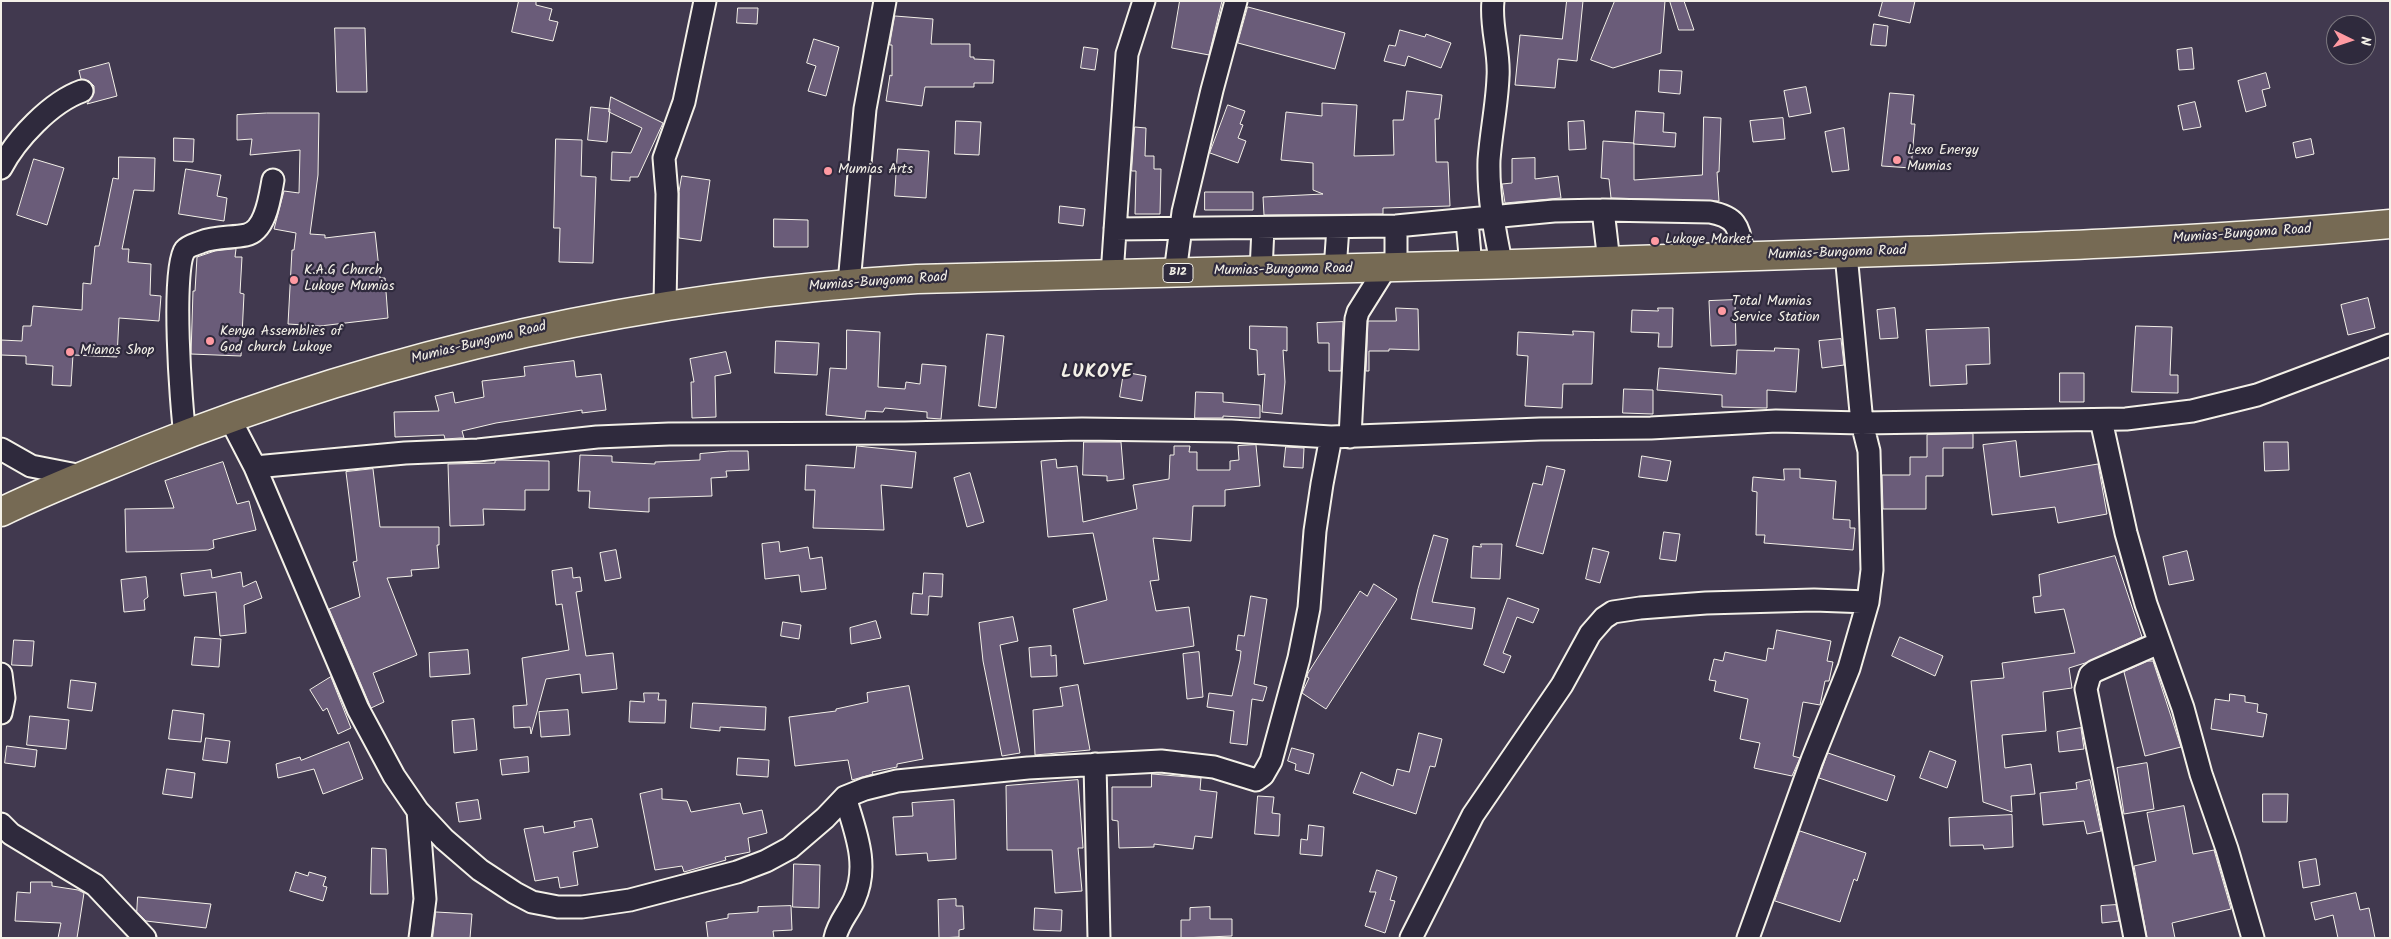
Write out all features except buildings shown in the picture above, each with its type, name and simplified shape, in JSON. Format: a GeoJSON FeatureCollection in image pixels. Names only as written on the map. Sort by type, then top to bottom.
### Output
{"type":"FeatureCollection","features":[{"type":"Feature","properties":{"kind":"highway","name":"Mumias-Bungoma Road"},"geometry":{"type":"LineString","coordinates":[[3,507],[229,418],[349,378],[441,352],[561,324],[665,306],[849,283],[917,279],[1471,267],[1970,251],[2227,237],[2390,224]]}},
{"type":"Feature","properties":{"kind":"street"},"geometry":{"type":"LineString","coordinates":[[665,306],[667,194],[664,158],[684,102],[705,1]]}},
{"type":"Feature","properties":{"kind":"street"},"geometry":{"type":"LineString","coordinates":[[849,283],[865,109],[885,1]]}},
{"type":"Feature","properties":{"kind":"street"},"geometry":{"type":"LineString","coordinates":[[1112,274],[1122,99],[1127,54],[1144,1]]}},
{"type":"Feature","properties":{"kind":"street"},"geometry":{"type":"LineString","coordinates":[[1175,273],[1181,226],[1212,90],[1236,1]]}},
{"type":"Feature","properties":{"kind":"street"},"geometry":{"type":"LineString","coordinates":[[1494,1],[1492,28],[1498,75],[1489,161],[1492,218],[1502,266]]}},
{"type":"Feature","properties":{"kind":"street"},"geometry":{"type":"LineString","coordinates":[[1,168],[16,146],[57,103],[82,91]]}},
{"type":"Feature","properties":{"kind":"street"},"geometry":{"type":"LineString","coordinates":[[185,435],[178,370],[178,296],[183,253],[188,247],[210,239],[246,235],[255,230],[264,216],[273,180]]}},
{"type":"Feature","properties":{"kind":"street"},"geometry":{"type":"LineString","coordinates":[[1603,210],[1609,262]]}},
{"type":"Feature","properties":{"kind":"street"},"geometry":{"type":"LineString","coordinates":[[1116,229],[1181,226],[1263,228],[1396,226],[1467,221],[1554,211],[1710,212],[1726,215],[1738,226],[1744,257]]}},
{"type":"Feature","properties":{"kind":"street"},"geometry":{"type":"LineString","coordinates":[[1467,221],[1471,267]]}},
{"type":"Feature","properties":{"kind":"street"},"geometry":{"type":"LineString","coordinates":[[229,418],[255,467],[358,710],[377,748],[418,811],[467,859],[515,893],[532,902],[576,907],[630,900],[737,872],[766,861],[790,848],[807,835],[845,797],[865,789],[922,778],[1095,764],[1160,761],[1199,764],[1219,768],[1254,780],[1260,778],[1267,770],[1278,737],[1309,608],[1319,503],[1340,437],[1356,319],[1358,312],[1391,269],[1396,226]]}},
{"type":"Feature","properties":{"kind":"street"},"geometry":{"type":"LineString","coordinates":[[1335,270],[1338,227]]}},
{"type":"Feature","properties":{"kind":"street"},"geometry":{"type":"LineString","coordinates":[[1261,271],[1263,228]]}},
{"type":"Feature","properties":{"kind":"street"},"geometry":{"type":"LineString","coordinates":[[1748,938],[1812,760],[1849,668],[1868,602],[1872,570],[1869,451],[1862,423],[1846,254]]}},
{"type":"Feature","properties":{"kind":"street"},"geometry":{"type":"LineString","coordinates":[[255,467],[405,453],[478,450],[598,436],[669,434],[905,433],[1082,429],[1231,431],[1340,437],[1540,429],[1651,428],[1776,421],[1862,423],[2126,419],[2192,411],[2257,395],[2390,345]]}},
{"type":"Feature","properties":{"kind":"street"},"geometry":{"type":"LineString","coordinates":[[2101,420],[2126,533],[2159,643],[2183,708],[2201,774],[2227,849],[2253,938]]}},
{"type":"Feature","properties":{"kind":"street"},"geometry":{"type":"LineString","coordinates":[[1,449],[31,466],[82,476]]}},
{"type":"Feature","properties":{"kind":"street"},"geometry":{"type":"LineString","coordinates":[[1410,938],[1473,815],[1562,685],[1590,634],[1604,618],[1613,612],[1640,608],[1706,603],[1814,600],[1868,602]]}},
{"type":"Feature","properties":{"kind":"street"},"geometry":{"type":"LineString","coordinates":[[2136,938],[2086,688],[2090,675],[2095,671],[2159,643]]}},
{"type":"Feature","properties":{"kind":"street"},"geometry":{"type":"LineString","coordinates":[[1,674],[4,698],[1,713]]}},
{"type":"Feature","properties":{"kind":"street"},"geometry":{"type":"LineString","coordinates":[[1095,764],[1099,938]]}},
{"type":"Feature","properties":{"kind":"street"},"geometry":{"type":"LineString","coordinates":[[835,938],[843,916],[854,900],[862,867],[857,838],[845,797]]}},
{"type":"Feature","properties":{"kind":"street"},"geometry":{"type":"LineString","coordinates":[[418,811],[425,899],[420,938]]}},
{"type":"Feature","properties":{"kind":"street"},"geometry":{"type":"LineString","coordinates":[[1,824],[11,834],[95,884],[144,938]]}},
{"type":"Feature","properties":{"kind":"place","name":"Lexo Energy Mumias"},"geometry":{"type":"Point","coordinates":[1897,160]}},
{"type":"Feature","properties":{"kind":"place","name":"Mumias Arts"},"geometry":{"type":"Point","coordinates":[828,171]}},
{"type":"Feature","properties":{"kind":"place","name":"Lukoye Market"},"geometry":{"type":"Point","coordinates":[1655,241]}},
{"type":"Feature","properties":{"kind":"place","name":"K.A.G Church Lukoye Mumias"},"geometry":{"type":"Point","coordinates":[294,280]}},
{"type":"Feature","properties":{"kind":"place","name":"Total Mumias Service Station"},"geometry":{"type":"Point","coordinates":[1722,311]}},
{"type":"Feature","properties":{"kind":"place","name":"Kenya Assemblies of God church Lukoye"},"geometry":{"type":"Point","coordinates":[210,341]}},
{"type":"Feature","properties":{"kind":"place","name":"Mianos Shop"},"geometry":{"type":"Point","coordinates":[70,352]}},
{"type":"Feature","properties":{"kind":"district","name":"LUKOYE"},"geometry":{"type":"Point","coordinates":[1097,374]}}]}
